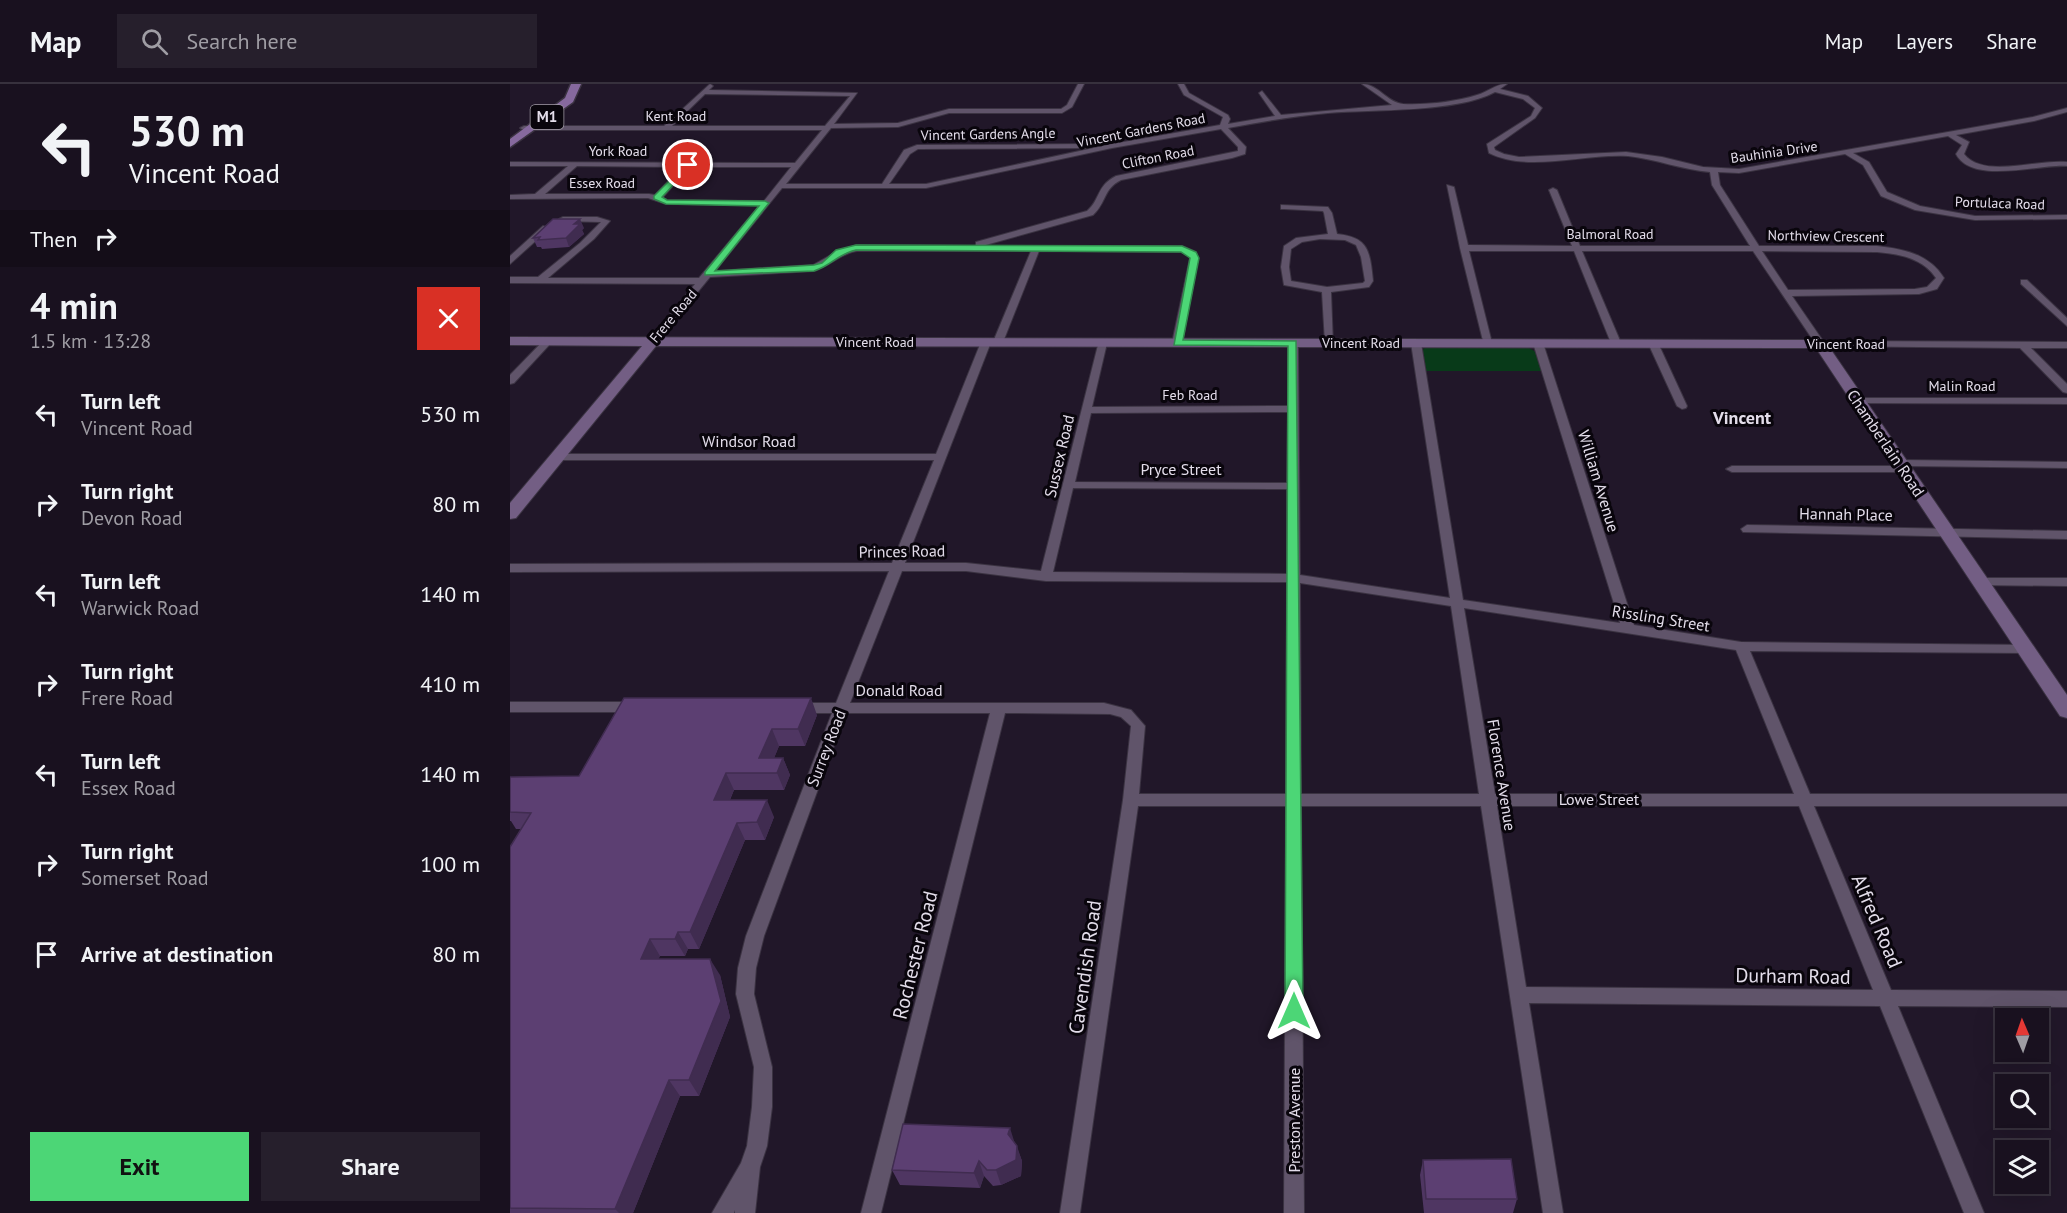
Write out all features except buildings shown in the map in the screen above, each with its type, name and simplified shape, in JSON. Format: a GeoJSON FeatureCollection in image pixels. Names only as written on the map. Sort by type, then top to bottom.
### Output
{"type":"FeatureCollection","features":[{"type":"Feature","properties":{"kind":"main road","name":"M1"},"geometry":{"type":"LineString","coordinates":[[510,144],[560,100],[566,93],[566,84]]}},
{"type":"Feature","properties":{"kind":"main road","name":"M1"},"geometry":{"type":"LineString","coordinates":[[510,139],[569,100],[576,84]]}},
{"type":"Feature","properties":{"kind":"street"},"geometry":{"type":"LineString","coordinates":[[666,128],[712,84]]}},
{"type":"Feature","properties":{"kind":"street","name":"Kent Road"},"geometry":{"type":"LineString","coordinates":[[528,128],[898,125],[949,111],[1062,111],[1070,106],[1081,84]]}},
{"type":"Feature","properties":{"kind":"street"},"geometry":{"type":"LineString","coordinates":[[1181,84],[1186,94],[1226,116],[1223,127]]}},
{"type":"Feature","properties":{"kind":"street"},"geometry":{"type":"LineString","coordinates":[[1365,84],[1400,107]]}},
{"type":"Feature","properties":{"kind":"street","name":"Vincent Gardens Road"},"geometry":{"type":"LineString","coordinates":[[1112,146],[1322,111],[1457,102],[1476,98],[1504,84]]}},
{"type":"Feature","properties":{"kind":"street","name":"Bauhinia Drive"},"geometry":{"type":"LineString","coordinates":[[1496,90],[1523,97],[1534,102],[1539,108],[1533,117],[1490,146],[1492,151],[1502,156],[1518,159],[1626,154],[1714,170],[1749,170],[1951,135],[2034,119],[2066,110]]}},
{"type":"Feature","properties":{"kind":"street","name":"Frere Road"},"geometry":{"type":"LineString","coordinates":[[510,514],[855,94],[851,92],[704,92]]}},
{"type":"Feature","properties":{"kind":"street"},"geometry":{"type":"LineString","coordinates":[[1262,93],[1280,117]]}},
{"type":"Feature","properties":{"kind":"street","name":"Clifton Road"},"geometry":{"type":"LineString","coordinates":[[961,248],[1090,213],[1095,210],[1103,188],[1119,178],[1242,152],[1242,147],[1223,127]]}},
{"type":"Feature","properties":{"kind":"street"},"geometry":{"type":"LineString","coordinates":[[1951,135],[1966,144],[1960,154],[1962,158],[1988,169],[2011,169],[2044,162],[2067,164]]}},
{"type":"Feature","properties":{"kind":"street","name":"Vincent Gardens Angle"},"geometry":{"type":"LineString","coordinates":[[884,186],[907,152],[916,147],[1074,150],[1112,146]]}},
{"type":"Feature","properties":{"kind":"street","name":"Vincent Gardens Road"},"geometry":{"type":"LineString","coordinates":[[781,186],[937,184],[1074,150]]}},
{"type":"Feature","properties":{"kind":"street","name":"Portulaca Road"},"geometry":{"type":"LineString","coordinates":[[1848,153],[1866,164],[1884,194],[1918,208],[1975,218],[2067,217]]}},
{"type":"Feature","properties":{"kind":"street","name":"York Road"},"geometry":{"type":"LineString","coordinates":[[510,164],[798,165]]}},
{"type":"Feature","properties":{"kind":"street"},"geometry":{"type":"LineString","coordinates":[[537,196],[575,164]]}},
{"type":"Feature","properties":{"kind":"street"},"geometry":{"type":"LineString","coordinates":[[657,198],[688,165]]}},
{"type":"Feature","properties":{"kind":"street"},"geometry":{"type":"LineString","coordinates":[[1691,166],[1715,182],[1749,170]]}},
{"type":"Feature","properties":{"kind":"street","name":"Chamberlain Road"},"geometry":{"type":"LineString","coordinates":[[1714,170],[1715,182],[1785,293],[2067,711]]}},
{"type":"Feature","properties":{"kind":"street"},"geometry":{"type":"LineString","coordinates":[[1450,187],[1487,343]]}},
{"type":"Feature","properties":{"kind":"street"},"geometry":{"type":"LineString","coordinates":[[1553,190],[1616,343]]}},
{"type":"Feature","properties":{"kind":"street","name":"Essex Road"},"geometry":{"type":"LineString","coordinates":[[510,197],[649,196],[666,202],[765,203]]}},
{"type":"Feature","properties":{"kind":"street"},"geometry":{"type":"LineString","coordinates":[[1284,207],[1325,209],[1333,236]]}},
{"type":"Feature","properties":{"kind":"street"},"geometry":{"type":"LineString","coordinates":[[510,261],[558,220],[606,220],[606,223],[581,247],[561,260],[540,280]]}},
{"type":"Feature","properties":{"kind":"street"},"geometry":{"type":"LineString","coordinates":[[1333,236],[1362,245],[1365,250],[1369,281],[1360,287],[1326,289],[1287,283],[1287,248],[1299,240],[1333,236]]}},
{"type":"Feature","properties":{"kind":"street"},"geometry":{"type":"LineString","coordinates":[[998,248],[995,243],[1001,238]]}},
{"type":"Feature","properties":{"kind":"street"},"geometry":{"type":"LineString","coordinates":[[510,280],[705,277],[814,268],[825,264],[839,251],[849,248],[1171,248],[1188,250],[1194,258],[1177,343]]}},
{"type":"Feature","properties":{"kind":"street","name":"Balmoral Road"},"geometry":{"type":"LineString","coordinates":[[1464,248],[1756,248]]}},
{"type":"Feature","properties":{"kind":"street","name":"Northview Crescent"},"geometry":{"type":"LineString","coordinates":[[1756,248],[1891,251],[1931,265],[1940,278],[1938,284],[1932,288],[1916,292],[1785,293]]}},
{"type":"Feature","properties":{"kind":"street","name":"Surrey Road"},"geometry":{"type":"LineString","coordinates":[[745,1213],[750,1167],[760,1127],[763,1067],[745,994],[747,968],[759,925],[841,708],[941,457],[1036,249]]}},
{"type":"Feature","properties":{"kind":"street"},"geometry":{"type":"LineString","coordinates":[[2024,282],[2067,323]]}},
{"type":"Feature","properties":{"kind":"street"},"geometry":{"type":"LineString","coordinates":[[1326,289],[1330,343]]}},
{"type":"Feature","properties":{"kind":"street","name":"Vincent Road"},"geometry":{"type":"LineString","coordinates":[[510,341],[2067,345]]}},
{"type":"Feature","properties":{"kind":"street"},"geometry":{"type":"LineString","coordinates":[[510,381],[548,341]]}},
{"type":"Feature","properties":{"kind":"street","name":"Sussex Road"},"geometry":{"type":"LineString","coordinates":[[1046,577],[1102,343]]}},
{"type":"Feature","properties":{"kind":"street","name":"Preston Avenue"},"geometry":{"type":"LineString","coordinates":[[1293,343],[1294,1213]]}},
{"type":"Feature","properties":{"kind":"street","name":"William Avenue"},"geometry":{"type":"LineString","coordinates":[[1538,343],[1629,630]]}},
{"type":"Feature","properties":{"kind":"street","name":"Florence Avenue"},"geometry":{"type":"LineString","coordinates":[[1416,344],[1552,1213]]}},
{"type":"Feature","properties":{"kind":"street"},"geometry":{"type":"LineString","coordinates":[[1653,344],[1682,406]]}},
{"type":"Feature","properties":{"kind":"street"},"geometry":{"type":"LineString","coordinates":[[2022,344],[2067,390]]}},
{"type":"Feature","properties":{"kind":"street","name":"Malin Road"},"geometry":{"type":"LineString","coordinates":[[1858,401],[2067,401]]}},
{"type":"Feature","properties":{"kind":"street","name":"Feb Road"},"geometry":{"type":"LineString","coordinates":[[1086,410],[1294,409]]}},
{"type":"Feature","properties":{"kind":"street","name":"Windsor Road"},"geometry":{"type":"LineString","coordinates":[[557,458],[941,457]]}},
{"type":"Feature","properties":{"kind":"street"},"geometry":{"type":"LineString","coordinates":[[1732,469],[2067,465]]}},
{"type":"Feature","properties":{"kind":"street","name":"Pryce Street"},"geometry":{"type":"LineString","coordinates":[[1069,485],[1294,486]]}},
{"type":"Feature","properties":{"kind":"street","name":"Hannah Place"},"geometry":{"type":"LineString","coordinates":[[1747,529],[2067,535]]}},
{"type":"Feature","properties":{"kind":"street","name":"Princes Road"},"geometry":{"type":"LineString","coordinates":[[510,568],[975,567],[1046,577],[1294,578]]}},
{"type":"Feature","properties":{"kind":"street","name":"Rissling Street"},"geometry":{"type":"LineString","coordinates":[[1294,578],[1741,646],[2026,648]]}},
{"type":"Feature","properties":{"kind":"street"},"geometry":{"type":"LineString","coordinates":[[1981,582],[2067,582]]}},
{"type":"Feature","properties":{"kind":"street","name":"Alfred Road"},"geometry":{"type":"LineString","coordinates":[[1741,646],[1974,1213]]}},
{"type":"Feature","properties":{"kind":"street"},"geometry":{"type":"LineString","coordinates":[[510,707],[657,707]]}},
{"type":"Feature","properties":{"kind":"street","name":"Rochester Road"},"geometry":{"type":"LineString","coordinates":[[871,1213],[999,707]]}},
{"type":"Feature","properties":{"kind":"street","name":"Donald Road"},"geometry":{"type":"LineString","coordinates":[[783,708],[1114,709],[1126,712],[1138,726]]}},
{"type":"Feature","properties":{"kind":"street","name":"Cavendish Road"},"geometry":{"type":"LineString","coordinates":[[1070,1213],[1131,800],[1138,726]]}},
{"type":"Feature","properties":{"kind":"street","name":"Lowe Street"},"geometry":{"type":"LineString","coordinates":[[1131,800],[2067,800]]}},
{"type":"Feature","properties":{"kind":"street","name":"Durham Road"},"geometry":{"type":"LineString","coordinates":[[1519,995],[2067,999]]}},
{"type":"Feature","properties":{"kind":"street","name":"Surrey Road"},"geometry":{"type":"LineString","coordinates":[[722,1213],[750,1167]]}},
{"type":"Feature","properties":{"kind":"green space"},"geometry":{"type":"Polygon","coordinates":[[[1425,348],[1529,348],[1536,352],[1542,371],[1426,371],[1422,350],[1425,348]]]}},
{"type":"Feature","properties":{"kind":"district","name":"Vincent"},"geometry":{"type":"Point","coordinates":[1742,418]}},
{"type":"Feature","properties":{"kind":"route"},"geometry":{"type":"LineString","coordinates":[[688,165],[657,198],[666,202],[765,203],[708,274],[821,267],[839,251],[856,248],[1182,249],[1188,250],[1194,258],[1177,343],[1293,343],[1294,1011]]}}]}
